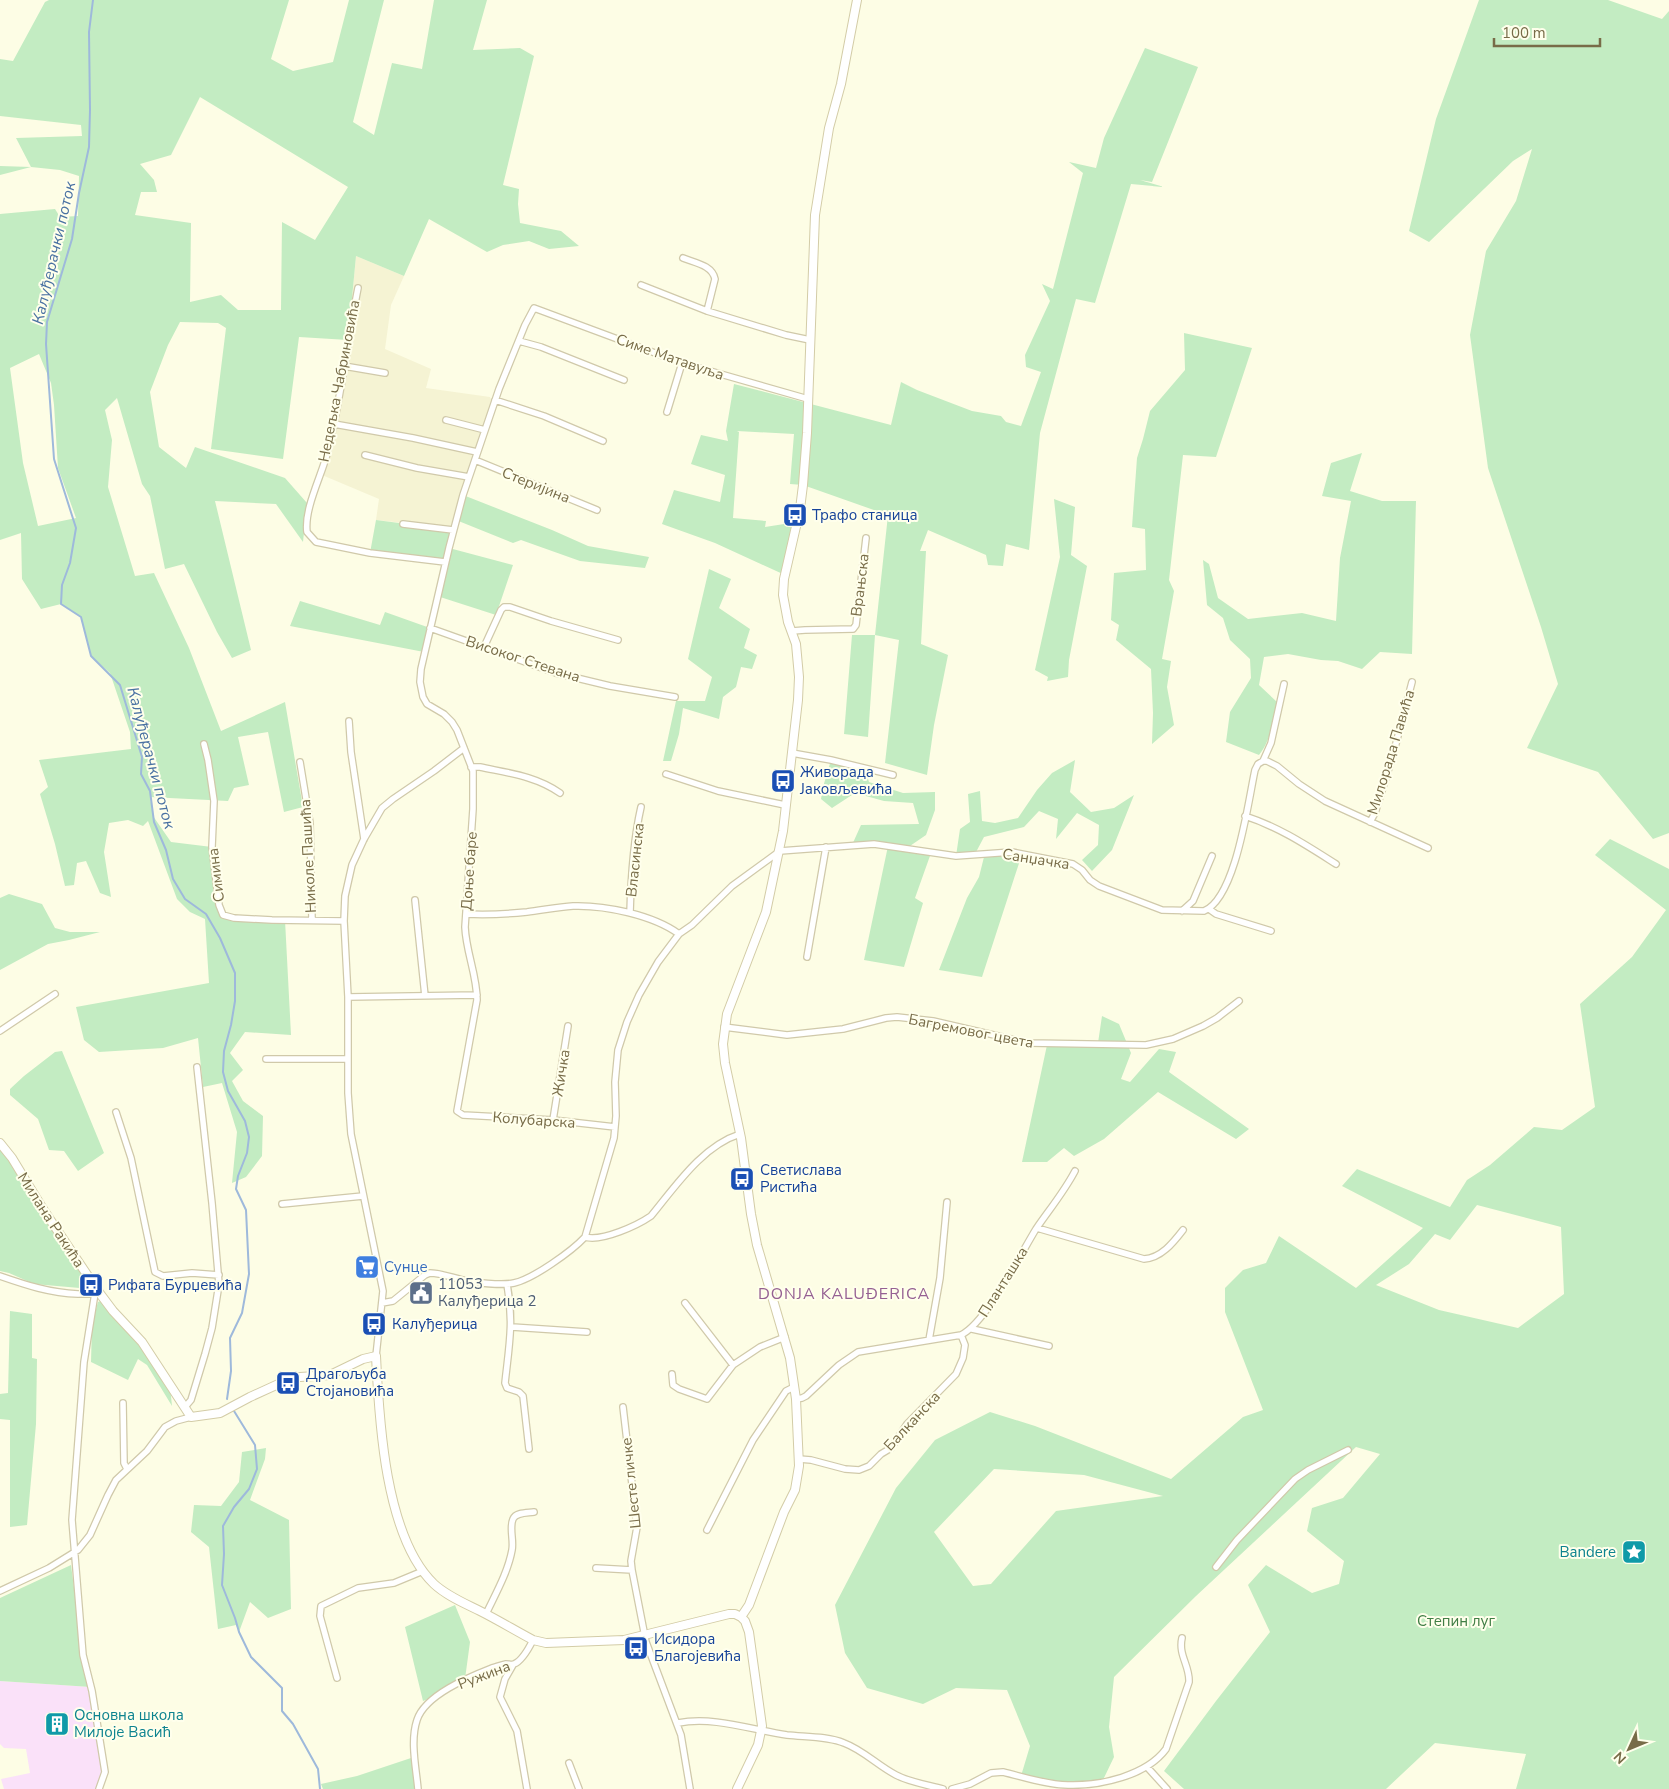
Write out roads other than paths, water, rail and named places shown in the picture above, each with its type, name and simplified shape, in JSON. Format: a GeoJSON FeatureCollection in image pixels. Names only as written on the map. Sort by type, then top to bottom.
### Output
{"type":"FeatureCollection","features":[{"type":"Feature","properties":{"kind":"street"},"geometry":{"type":"LineString","coordinates":[[742,1617],[784,1512],[795,1490],[799,1459],[796,1399],[790,1358],[757,1245],[750,1214],[740,1134],[725,1063],[724,1027],[766,912],[780,851],[799,677],[798,656],[788,622],[783,595],[784,579],[800,509],[808,433],[816,206],[829,128],[841,84],[857,0]]}},
{"type":"Feature","properties":{"kind":"street"},"geometry":{"type":"LineString","coordinates":[[683,258],[708,268],[714,275],[715,279],[707,311]]}},
{"type":"Feature","properties":{"kind":"street"},"geometry":{"type":"LineString","coordinates":[[641,285],[707,311],[786,335],[810,340]]}},
{"type":"Feature","properties":{"kind":"street","name":"Недељка Чабриновића"},"geometry":{"type":"LineString","coordinates":[[358,288],[334,424],[307,518],[307,530],[316,542],[370,553],[446,562]]}},
{"type":"Feature","properties":{"kind":"street","name":"Доње баре"},"geometry":{"type":"LineString","coordinates":[[457,1108],[477,995],[465,938],[474,779],[457,730],[444,714],[427,704],[423,697],[420,682],[421,669],[453,530],[469,477],[495,400],[534,308]]}},
{"type":"Feature","properties":{"kind":"street","name":"Симе Матавуља"},"geometry":{"type":"LineString","coordinates":[[534,308],[682,364],[808,399]]}},
{"type":"Feature","properties":{"kind":"street"},"geometry":{"type":"LineString","coordinates":[[519,341],[528,342],[559,353],[624,380]]}},
{"type":"Feature","properties":{"kind":"street"},"geometry":{"type":"LineString","coordinates":[[667,412],[682,364]]}},
{"type":"Feature","properties":{"kind":"street"},"geometry":{"type":"LineString","coordinates":[[344,366],[385,373]]}},
{"type":"Feature","properties":{"kind":"street"},"geometry":{"type":"LineString","coordinates":[[495,400],[544,416],[603,441]]}},
{"type":"Feature","properties":{"kind":"street"},"geometry":{"type":"LineString","coordinates":[[446,420],[485,430]]}},
{"type":"Feature","properties":{"kind":"street"},"geometry":{"type":"LineString","coordinates":[[334,424],[477,452]]}},
{"type":"Feature","properties":{"kind":"street"},"geometry":{"type":"LineString","coordinates":[[364,455],[417,468],[469,477]]}},
{"type":"Feature","properties":{"kind":"street","name":"Стеријина"},"geometry":{"type":"LineString","coordinates":[[475,460],[596,510]]}},
{"type":"Feature","properties":{"kind":"street"},"geometry":{"type":"LineString","coordinates":[[403,524],[453,530]]}},
{"type":"Feature","properties":{"kind":"street","name":"Врањска"},"geometry":{"type":"LineString","coordinates":[[792,631],[853,629],[856,625],[866,538]]}},
{"type":"Feature","properties":{"kind":"street"},"geometry":{"type":"LineString","coordinates":[[484,647],[501,610],[504,607],[510,606],[551,621],[618,640]]}},
{"type":"Feature","properties":{"kind":"street","name":"Високог Стевана"},"geometry":{"type":"LineString","coordinates":[[430,628],[556,673],[610,686],[675,697]]}},
{"type":"Feature","properties":{"kind":"street","name":"Милорада Павића"},"geometry":{"type":"LineString","coordinates":[[1370,822],[1375,813],[1393,755],[1412,682]]}},
{"type":"Feature","properties":{"kind":"street"},"geometry":{"type":"LineString","coordinates":[[1271,931],[1216,914],[1209,908],[1220,897],[1230,878],[1255,770],[1258,764],[1263,761],[1271,743],[1284,684]]}},
{"type":"Feature","properties":{"kind":"street"},"geometry":{"type":"LineString","coordinates":[[349,721],[351,752],[364,839]]}},
{"type":"Feature","properties":{"kind":"street","name":"Симина"},"geometry":{"type":"LineString","coordinates":[[204,744],[214,801],[212,847],[220,912],[223,916],[234,918],[344,921]]}},
{"type":"Feature","properties":{"kind":"street"},"geometry":{"type":"LineString","coordinates":[[464,748],[382,808],[352,865],[348,880],[344,921],[348,997],[348,1093],[351,1134],[382,1283],[382,1303],[376,1356],[383,1436],[394,1507],[414,1557],[434,1584],[446,1594],[533,1640],[560,1643],[624,1640],[733,1614],[742,1617],[749,1632],[762,1730],[752,1763],[737,1789]]}},
{"type":"Feature","properties":{"kind":"street"},"geometry":{"type":"LineString","coordinates":[[792,753],[893,775]]}},
{"type":"Feature","properties":{"kind":"street"},"geometry":{"type":"LineString","coordinates":[[1263,761],[1277,766],[1299,784],[1325,800],[1428,848]]}},
{"type":"Feature","properties":{"kind":"street","name":"Николе Пашића"},"geometry":{"type":"LineString","coordinates":[[300,762],[310,823],[312,920]]}},
{"type":"Feature","properties":{"kind":"street"},"geometry":{"type":"LineString","coordinates":[[471,767],[480,767],[535,779],[560,793]]}},
{"type":"Feature","properties":{"kind":"street"},"geometry":{"type":"LineString","coordinates":[[666,774],[718,791],[785,805]]}},
{"type":"Feature","properties":{"kind":"street","name":"Власинска"},"geometry":{"type":"LineString","coordinates":[[630,913],[634,847],[642,807]]}},
{"type":"Feature","properties":{"kind":"street"},"geometry":{"type":"LineString","coordinates":[[1245,816],[1266,823],[1294,837],[1336,864]]}},
{"type":"Feature","properties":{"kind":"street","name":"Санџачка"},"geometry":{"type":"LineString","coordinates":[[780,851],[874,844],[949,856],[1012,852],[1073,864],[1102,888],[1162,910],[1204,911],[1209,908]]}},
{"type":"Feature","properties":{"kind":"street"},"geometry":{"type":"LineString","coordinates":[[807,958],[826,848]]}},
{"type":"Feature","properties":{"kind":"street"},"geometry":{"type":"LineString","coordinates":[[382,1303],[393,1301],[430,1273],[469,1281],[507,1284],[520,1281],[576,1246],[585,1236],[598,1198],[615,1127],[618,1050],[627,1022],[639,995],[658,962],[679,934],[692,925],[742,878],[780,851]]}},
{"type":"Feature","properties":{"kind":"street"},"geometry":{"type":"LineString","coordinates":[[1182,911],[1193,902],[1212,856]]}},
{"type":"Feature","properties":{"kind":"street"},"geometry":{"type":"LineString","coordinates":[[416,900],[425,996]]}},
{"type":"Feature","properties":{"kind":"street"},"geometry":{"type":"LineString","coordinates":[[466,914],[497,915],[576,906],[630,913],[663,924],[679,934]]}},
{"type":"Feature","properties":{"kind":"street"},"geometry":{"type":"LineString","coordinates":[[0,1031],[55,994]]}},
{"type":"Feature","properties":{"kind":"street"},"geometry":{"type":"LineString","coordinates":[[348,997],[477,995]]}},
{"type":"Feature","properties":{"kind":"street","name":"Багремовог цвета"},"geometry":{"type":"LineString","coordinates":[[724,1027],[776,1034],[804,1034],[843,1029],[897,1017],[942,1023],[1029,1043],[1146,1045],[1173,1039],[1203,1026],[1218,1018],[1239,1000]]}},
{"type":"Feature","properties":{"kind":"street","name":"Жичка"},"geometry":{"type":"LineString","coordinates":[[553,1120],[568,1026]]}},
{"type":"Feature","properties":{"kind":"street"},"geometry":{"type":"LineString","coordinates":[[266,1059],[348,1059]]}},
{"type":"Feature","properties":{"kind":"street"},"geometry":{"type":"LineString","coordinates":[[185,1407],[191,1400],[212,1328],[219,1275],[197,1067]]}},
{"type":"Feature","properties":{"kind":"street","name":"Колубарска"},"geometry":{"type":"LineString","coordinates":[[457,1108],[458,1113],[463,1115],[553,1120],[615,1127]]}},
{"type":"Feature","properties":{"kind":"street"},"geometry":{"type":"LineString","coordinates":[[116,1112],[131,1158],[155,1272],[163,1276],[192,1273],[219,1275]]}},
{"type":"Feature","properties":{"kind":"street"},"geometry":{"type":"LineString","coordinates":[[585,1236],[590,1238],[597,1237],[646,1220],[699,1160],[730,1138],[740,1134]]}},
{"type":"Feature","properties":{"kind":"street","name":"Милана Ракића"},"geometry":{"type":"LineString","coordinates":[[0,1143],[12,1158],[96,1292],[142,1342],[191,1418]]}},
{"type":"Feature","properties":{"kind":"street","name":"Планташка"},"geometry":{"type":"LineString","coordinates":[[796,1399],[806,1396],[839,1365],[858,1352],[961,1335],[972,1329],[984,1314],[1075,1171]]}},
{"type":"Feature","properties":{"kind":"street"},"geometry":{"type":"LineString","coordinates":[[282,1204],[363,1196]]}},
{"type":"Feature","properties":{"kind":"street"},"geometry":{"type":"LineString","coordinates":[[929,1340],[940,1278],[947,1202]]}},
{"type":"Feature","properties":{"kind":"street"},"geometry":{"type":"LineString","coordinates":[[1037,1228],[1144,1259],[1150,1258],[1167,1248],[1183,1230]]}},
{"type":"Feature","properties":{"kind":"street"},"geometry":{"type":"LineString","coordinates":[[0,1276],[41,1290],[76,1294],[96,1292],[84,1362],[72,1520],[83,1655],[92,1691],[105,1772],[100,1789]]}},
{"type":"Feature","properties":{"kind":"street"},"geometry":{"type":"LineString","coordinates":[[507,1284],[512,1327],[505,1383],[507,1388],[519,1392],[523,1396],[529,1449]]}},
{"type":"Feature","properties":{"kind":"street"},"geometry":{"type":"LineString","coordinates":[[685,1303],[733,1365]]}},
{"type":"Feature","properties":{"kind":"street"},"geometry":{"type":"LineString","coordinates":[[512,1327],[587,1332]]}},
{"type":"Feature","properties":{"kind":"street"},"geometry":{"type":"LineString","coordinates":[[972,1329],[1049,1346]]}},
{"type":"Feature","properties":{"kind":"street","name":"Балканска"},"geometry":{"type":"LineString","coordinates":[[799,1459],[811,1460],[845,1469],[859,1470],[869,1466],[880,1454],[891,1448],[907,1424],[956,1374],[963,1358],[964,1345],[961,1335]]}},
{"type":"Feature","properties":{"kind":"street"},"geometry":{"type":"LineString","coordinates":[[672,1374],[673,1384],[679,1389],[708,1399],[733,1365],[760,1347],[785,1337]]}},
{"type":"Feature","properties":{"kind":"street"},"geometry":{"type":"LineString","coordinates":[[0,1591],[43,1571],[75,1552],[90,1535],[112,1486],[147,1451],[165,1427],[176,1421],[220,1413],[285,1381],[300,1377],[330,1375],[363,1359],[376,1356]]}},
{"type":"Feature","properties":{"kind":"street"},"geometry":{"type":"LineString","coordinates":[[707,1530],[753,1440],[786,1391],[794,1387]]}},
{"type":"Feature","properties":{"kind":"street"},"geometry":{"type":"LineString","coordinates":[[123,1403],[124,1463],[127,1469]]}},
{"type":"Feature","properties":{"kind":"street","name":"Шесте личке"},"geometry":{"type":"LineString","coordinates":[[622,1407],[638,1527],[631,1561],[632,1570],[645,1636],[678,1723],[690,1789]]}},
{"type":"Feature","properties":{"kind":"street"},"geometry":{"type":"LineString","coordinates":[[1216,1567],[1237,1540],[1295,1480],[1308,1470],[1348,1450]]}},
{"type":"Feature","properties":{"kind":"street"},"geometry":{"type":"LineString","coordinates":[[486,1614],[510,1558],[513,1547],[512,1526],[514,1517],[518,1514],[534,1512]]}},
{"type":"Feature","properties":{"kind":"street"},"geometry":{"type":"LineString","coordinates":[[596,1568],[632,1570]]}},
{"type":"Feature","properties":{"kind":"street"},"geometry":{"type":"LineString","coordinates":[[337,1678],[320,1616],[321,1606],[358,1588],[394,1584],[423,1570]]}},
{"type":"Feature","properties":{"kind":"street"},"geometry":{"type":"LineString","coordinates":[[952,1789],[970,1784],[999,1771],[1069,1787],[1122,1777],[1147,1767],[1166,1749],[1189,1682],[1190,1675],[1180,1650],[1182,1638]]}},
{"type":"Feature","properties":{"kind":"street","name":"Ружина"},"geometry":{"type":"LineString","coordinates":[[418,1789],[414,1757],[415,1732],[416,1721],[422,1710],[435,1698],[464,1679],[499,1666],[513,1665],[520,1659],[533,1640]]}},
{"type":"Feature","properties":{"kind":"street"},"geometry":{"type":"LineString","coordinates":[[513,1665],[505,1679],[500,1697],[517,1731],[527,1789]]}},
{"type":"Feature","properties":{"kind":"street"},"geometry":{"type":"LineString","coordinates":[[678,1723],[693,1721],[718,1723],[839,1741],[861,1750],[900,1777],[943,1789]]}},
{"type":"Feature","properties":{"kind":"street"},"geometry":{"type":"LineString","coordinates":[[569,1763],[579,1789]]}},
{"type":"Feature","properties":{"kind":"street"},"geometry":{"type":"LineString","coordinates":[[1147,1767],[1167,1789]]}},
{"type":"Feature","properties":{"kind":"waterway","name":"Калуђерачки поток"},"geometry":{"type":"LineString","coordinates":[[93,0],[89,32],[89,147],[72,239],[47,322],[46,344],[54,459],[76,528],[70,563],[62,585],[61,604],[81,617],[91,656],[120,685],[142,757],[141,774],[150,791],[154,822],[166,850],[173,879],[185,899],[206,914],[220,938],[235,973],[235,1001],[224,1051],[223,1072],[228,1091],[245,1121],[249,1137],[247,1153],[238,1176],[236,1189],[246,1210],[249,1274],[242,1313],[230,1338],[231,1371],[227,1399]]}},
{"type":"Feature","properties":{"kind":"waterway","name":"Калуђерачки поток"},"geometry":{"type":"LineString","coordinates":[[234,1411],[255,1445],[257,1469],[249,1489],[234,1507],[223,1526],[222,1585],[239,1632],[251,1657],[282,1688],[282,1711],[293,1724],[318,1769],[320,1789]]}},
{"type":"Feature","properties":{"kind":"place","name":"Трафо станица"},"geometry":{"type":"Point","coordinates":[795,515]}},
{"type":"Feature","properties":{"kind":"place","name":"Живорада Јаковљевића"},"geometry":{"type":"Point","coordinates":[783,781]}},
{"type":"Feature","properties":{"kind":"place","name":"Светислава Ристића"},"geometry":{"type":"Point","coordinates":[742,1179]}},
{"type":"Feature","properties":{"kind":"place","name":"Сунце"},"geometry":{"type":"Point","coordinates":[367,1267]}},
{"type":"Feature","properties":{"kind":"place","name":"Рифата Бурџевића"},"geometry":{"type":"Point","coordinates":[91,1285]}},
{"type":"Feature","properties":{"kind":"place","name":"11053 Калуђерица 2"},"geometry":{"type":"Point","coordinates":[421,1293]}},
{"type":"Feature","properties":{"kind":"place","name":"Калуђерица"},"geometry":{"type":"Point","coordinates":[374,1324]}},
{"type":"Feature","properties":{"kind":"place","name":"Драгољуба Стојановића"},"geometry":{"type":"Point","coordinates":[288,1383]}},
{"type":"Feature","properties":{"kind":"place","name":"Bandere"},"geometry":{"type":"Point","coordinates":[1634,1552]}},
{"type":"Feature","properties":{"kind":"place","name":"Исидора Благојевића"},"geometry":{"type":"Point","coordinates":[636,1648]}},
{"type":"Feature","properties":{"kind":"place","name":"Основна школа Милоје Васић"},"geometry":{"type":"Point","coordinates":[57,1724]}},
{"type":"Feature","properties":{"kind":"district","name":"DONJA KALUĐERICA"},"geometry":{"type":"Point","coordinates":[844,1294]}},
{"type":"Feature","properties":{"kind":"park label","name":"Степин луг"},"geometry":{"type":"Point","coordinates":[1456,1621]}}]}
